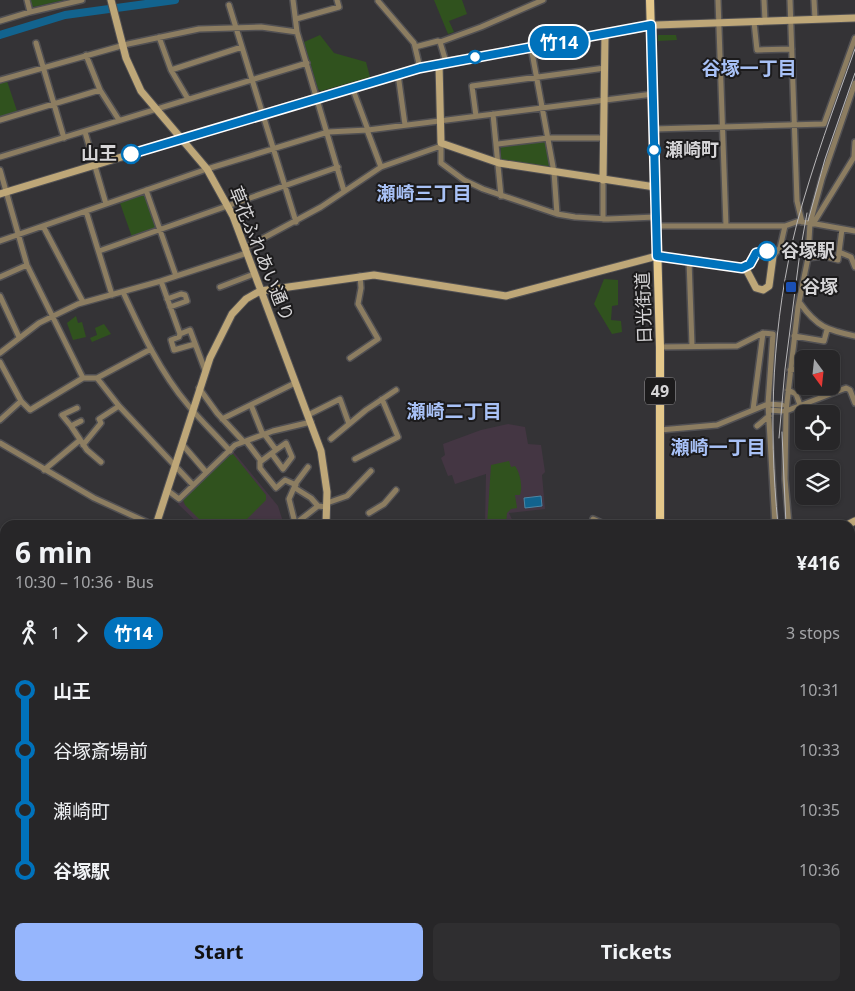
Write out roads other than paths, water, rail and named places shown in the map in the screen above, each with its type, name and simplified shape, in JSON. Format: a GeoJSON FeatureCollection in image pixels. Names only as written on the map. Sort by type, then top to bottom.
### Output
{"type":"FeatureCollection","features":[{"type":"Feature","properties":{"kind":"main road","name":"日光街道"},"geometry":{"type":"LineString","coordinates":[[650,0],[660,347],[660,520]]}},
{"type":"Feature","properties":{"kind":"street"},"geometry":{"type":"LineString","coordinates":[[27,0],[30,12]]}},
{"type":"Feature","properties":{"kind":"street"},"geometry":{"type":"LineString","coordinates":[[0,21],[82,0]]}},
{"type":"Feature","properties":{"kind":"street","name":"草花ふれあい通り"},"geometry":{"type":"LineString","coordinates":[[111,0],[122,45],[134,78],[155,110],[207,169],[229,205],[309,418],[323,462],[327,505],[326,520]]}},
{"type":"Feature","properties":{"kind":"street"},"geometry":{"type":"LineString","coordinates":[[293,0],[298,32],[344,190]]}},
{"type":"Feature","properties":{"kind":"street"},"geometry":{"type":"LineString","coordinates":[[296,19],[339,7],[337,0]]}},
{"type":"Feature","properties":{"kind":"street"},"geometry":{"type":"LineString","coordinates":[[415,47],[440,42],[481,27],[543,0]]}},
{"type":"Feature","properties":{"kind":"street"},"geometry":{"type":"LineString","coordinates":[[718,0],[726,226]]}},
{"type":"Feature","properties":{"kind":"street"},"geometry":{"type":"LineString","coordinates":[[764,0],[765,21]]}},
{"type":"Feature","properties":{"kind":"street"},"geometry":{"type":"LineString","coordinates":[[790,0],[797,201],[802,222]]}},
{"type":"Feature","properties":{"kind":"street"},"geometry":{"type":"LineString","coordinates":[[814,0],[815,20]]}},
{"type":"Feature","properties":{"kind":"street"},"geometry":{"type":"LineString","coordinates":[[378,1],[414,43],[420,68]]}},
{"type":"Feature","properties":{"kind":"street"},"geometry":{"type":"LineString","coordinates":[[229,5],[296,222]]}},
{"type":"Feature","properties":{"kind":"street"},"geometry":{"type":"LineString","coordinates":[[3,193],[352,87],[442,63],[651,25],[855,18]]}},
{"type":"Feature","properties":{"kind":"street"},"geometry":{"type":"LineString","coordinates":[[754,22],[755,48],[757,50],[792,49]]}},
{"type":"Feature","properties":{"kind":"street"},"geometry":{"type":"LineString","coordinates":[[0,80],[122,45],[199,29],[261,28],[298,32]]}},
{"type":"Feature","properties":{"kind":"street"},"geometry":{"type":"LineString","coordinates":[[603,218],[605,34]]}},
{"type":"Feature","properties":{"kind":"street"},"geometry":{"type":"LineString","coordinates":[[159,37],[171,70],[188,99]]}},
{"type":"Feature","properties":{"kind":"street"},"geometry":{"type":"LineString","coordinates":[[654,129],[824,124],[855,38]]}},
{"type":"Feature","properties":{"kind":"street"},"geometry":{"type":"LineString","coordinates":[[440,42],[442,63],[441,162],[464,180],[501,196],[557,214],[575,218],[656,217]]}},
{"type":"Feature","properties":{"kind":"street"},"geometry":{"type":"LineString","coordinates":[[36,43],[64,138]]}},
{"type":"Feature","properties":{"kind":"street"},"geometry":{"type":"LineString","coordinates":[[171,70],[242,47]]}},
{"type":"Feature","properties":{"kind":"street"},"geometry":{"type":"LineString","coordinates":[[531,47],[554,172],[557,214]]}},
{"type":"Feature","properties":{"kind":"street"},"geometry":{"type":"LineString","coordinates":[[86,55],[100,90],[119,120]]}},
{"type":"Feature","properties":{"kind":"street"},"geometry":{"type":"LineString","coordinates":[[0,158],[307,63]]}},
{"type":"Feature","properties":{"kind":"street"},"geometry":{"type":"LineString","coordinates":[[476,116],[472,86],[605,68]]}},
{"type":"Feature","properties":{"kind":"street"},"geometry":{"type":"LineString","coordinates":[[398,74],[405,125]]}},
{"type":"Feature","properties":{"kind":"street"},"geometry":{"type":"LineString","coordinates":[[789,520],[785,479],[785,408],[794,336],[808,258],[811,224],[822,179],[855,83]]}},
{"type":"Feature","properties":{"kind":"street"},"geometry":{"type":"LineString","coordinates":[[352,87],[381,167]]}},
{"type":"Feature","properties":{"kind":"street"},"geometry":{"type":"LineString","coordinates":[[0,120],[100,90]]}},
{"type":"Feature","properties":{"kind":"street"},"geometry":{"type":"LineString","coordinates":[[0,241],[207,169],[328,132],[368,130],[653,94]]}},
{"type":"Feature","properties":{"kind":"street"},"geometry":{"type":"LineString","coordinates":[[493,114],[498,144],[501,196]]}},
{"type":"Feature","properties":{"kind":"street"},"geometry":{"type":"LineString","coordinates":[[85,132],[106,204]]}},
{"type":"Feature","properties":{"kind":"street"},"geometry":{"type":"LineString","coordinates":[[498,144],[548,138],[604,138]]}},
{"type":"Feature","properties":{"kind":"street"},"geometry":{"type":"LineString","coordinates":[[811,224],[854,157],[855,142]]}},
{"type":"Feature","properties":{"kind":"street"},"geometry":{"type":"LineString","coordinates":[[0,353],[19,337],[52,316],[83,302],[161,281],[246,251],[296,222],[381,167],[441,145],[499,164],[655,187]]}},
{"type":"Feature","properties":{"kind":"street"},"geometry":{"type":"LineString","coordinates":[[98,251],[338,167]]}},
{"type":"Feature","properties":{"kind":"street"},"geometry":{"type":"LineString","coordinates":[[0,170],[3,193],[27,264],[83,378]]}},
{"type":"Feature","properties":{"kind":"street"},"geometry":{"type":"LineString","coordinates":[[146,190],[176,276]]}},
{"type":"Feature","properties":{"kind":"street"},"geometry":{"type":"LineString","coordinates":[[86,211],[112,295]]}},
{"type":"Feature","properties":{"kind":"street"},"geometry":{"type":"LineString","coordinates":[[656,226],[785,226],[802,222],[855,231]]}},
{"type":"Feature","properties":{"kind":"street"},"geometry":{"type":"LineString","coordinates":[[42,226],[83,302]]}},
{"type":"Feature","properties":{"kind":"street"},"geometry":{"type":"LineString","coordinates":[[157,520],[205,370],[232,314],[246,299],[260,291],[360,276],[384,275],[506,296],[657,256],[742,268],[747,271],[756,288],[765,289],[769,286],[773,256],[780,248],[785,226]]}},
{"type":"Feature","properties":{"kind":"street"},"geometry":{"type":"LineString","coordinates":[[808,258],[823,256],[838,260],[842,229]]}},
{"type":"Feature","properties":{"kind":"street"},"geometry":{"type":"LineString","coordinates":[[742,268],[750,264],[760,251],[767,251],[773,256]]}},
{"type":"Feature","properties":{"kind":"street"},"geometry":{"type":"LineString","coordinates":[[839,252],[851,257],[855,267]]}},
{"type":"Feature","properties":{"kind":"street"},"geometry":{"type":"LineString","coordinates":[[689,260],[692,346]]}},
{"type":"Feature","properties":{"kind":"street"},"geometry":{"type":"LineString","coordinates":[[0,277],[27,264]]}},
{"type":"Feature","properties":{"kind":"street"},"geometry":{"type":"LineString","coordinates":[[220,287],[254,274]]}},
{"type":"Feature","properties":{"kind":"street"},"geometry":{"type":"LineString","coordinates":[[350,358],[378,339],[358,304],[361,288],[360,276]]}},
{"type":"Feature","properties":{"kind":"street"},"geometry":{"type":"LineString","coordinates":[[161,281],[180,334]]}},
{"type":"Feature","properties":{"kind":"street"},"geometry":{"type":"LineString","coordinates":[[123,292],[151,349],[169,379],[192,410],[230,450]]}},
{"type":"Feature","properties":{"kind":"street"},"geometry":{"type":"LineString","coordinates":[[167,298],[181,294],[185,295],[187,301],[170,307]]}},
{"type":"Feature","properties":{"kind":"street"},"geometry":{"type":"LineString","coordinates":[[0,296],[19,337]]}},
{"type":"Feature","properties":{"kind":"street"},"geometry":{"type":"LineString","coordinates":[[800,303],[816,324],[827,330],[855,336]]}},
{"type":"Feature","properties":{"kind":"street"},"geometry":{"type":"LineString","coordinates":[[195,344],[174,350],[171,340],[190,330],[205,370]]}},
{"type":"Feature","properties":{"kind":"street"},"geometry":{"type":"LineString","coordinates":[[794,336],[824,341],[827,330]]}},
{"type":"Feature","properties":{"kind":"street"},"geometry":{"type":"LineString","coordinates":[[660,347],[737,346],[762,333],[773,334],[769,416],[775,520]]}},
{"type":"Feature","properties":{"kind":"street"},"geometry":{"type":"LineString","coordinates":[[753,410],[762,333]]}},
{"type":"Feature","properties":{"kind":"street"},"geometry":{"type":"LineString","coordinates":[[0,362],[21,401],[30,410],[83,378],[97,378],[151,349]]}},
{"type":"Feature","properties":{"kind":"street"},"geometry":{"type":"LineString","coordinates":[[790,370],[795,369]]}},
{"type":"Feature","properties":{"kind":"street"},"geometry":{"type":"LineString","coordinates":[[97,378],[119,406],[174,467],[193,485]]}},
{"type":"Feature","properties":{"kind":"street"},"geometry":{"type":"LineString","coordinates":[[222,419],[295,383]]}},
{"type":"Feature","properties":{"kind":"street"},"geometry":{"type":"LineString","coordinates":[[199,388],[222,419],[261,461]]}},
{"type":"Feature","properties":{"kind":"street"},"geometry":{"type":"LineString","coordinates":[[840,390],[848,388],[854,400]]}},
{"type":"Feature","properties":{"kind":"street"},"geometry":{"type":"LineString","coordinates":[[332,438],[396,390]]}},
{"type":"Feature","properties":{"kind":"street"},"geometry":{"type":"LineString","coordinates":[[788,390],[796,394],[800,404]]}},
{"type":"Feature","properties":{"kind":"street"},"geometry":{"type":"LineString","coordinates":[[660,430],[717,425],[753,410],[769,407],[796,408],[800,404],[824,395]]}},
{"type":"Feature","properties":{"kind":"street"},"geometry":{"type":"LineString","coordinates":[[168,490],[179,499],[230,450],[244,441],[309,418],[340,399],[349,424]]}},
{"type":"Feature","properties":{"kind":"street"},"geometry":{"type":"LineString","coordinates":[[355,459],[398,437],[382,399]]}},
{"type":"Feature","properties":{"kind":"street"},"geometry":{"type":"LineString","coordinates":[[0,420],[21,401]]}},
{"type":"Feature","properties":{"kind":"street"},"geometry":{"type":"LineString","coordinates":[[251,404],[264,435],[274,452],[261,461],[260,468],[276,488],[285,480],[311,498],[318,506]]}},
{"type":"Feature","properties":{"kind":"street"},"geometry":{"type":"LineString","coordinates":[[44,470],[82,442],[101,424],[99,419],[119,406]]}},
{"type":"Feature","properties":{"kind":"street"},"geometry":{"type":"LineString","coordinates":[[77,408],[62,415],[82,442],[101,462]]}},
{"type":"Feature","properties":{"kind":"street"},"geometry":{"type":"LineString","coordinates":[[757,426],[769,416]]}},
{"type":"Feature","properties":{"kind":"street"},"geometry":{"type":"LineString","coordinates":[[71,426],[81,421]]}},
{"type":"Feature","properties":{"kind":"street"},"geometry":{"type":"LineString","coordinates":[[0,443],[94,498],[144,520]]}},
{"type":"Feature","properties":{"kind":"street"},"geometry":{"type":"LineString","coordinates":[[182,444],[206,472]]}},
{"type":"Feature","properties":{"kind":"street"},"geometry":{"type":"LineString","coordinates":[[294,520],[289,499],[308,467]]}},
{"type":"Feature","properties":{"kind":"street"},"geometry":{"type":"LineString","coordinates":[[300,520],[318,506],[327,505],[347,496],[372,471]]}},
{"type":"Feature","properties":{"kind":"street"},"geometry":{"type":"LineString","coordinates":[[369,513],[384,504],[396,490]]}},
{"type":"Feature","properties":{"kind":"water"},"geometry":{"type":"Polygon","coordinates":[[[541,496],[542,506],[525,508],[524,498],[541,496]]]}},
{"type":"Feature","properties":{"kind":"waterway"},"geometry":{"type":"LineString","coordinates":[[0,35],[65,15],[175,0]]}},
{"type":"Feature","properties":{"kind":"railway"},"geometry":{"type":"LineString","coordinates":[[778,520],[773,449],[773,411],[774,373],[782,297],[803,201],[855,49]]}},
{"type":"Feature","properties":{"kind":"railway"},"geometry":{"type":"LineString","coordinates":[[808,221],[825,159],[855,73]]}},
{"type":"Feature","properties":{"kind":"railway"},"geometry":{"type":"LineString","coordinates":[[779,438],[785,369],[807,213]]}},
{"type":"Feature","properties":{"kind":"railway"},"geometry":{"type":"LineString","coordinates":[[782,432],[786,520]]}},
{"type":"Feature","properties":{"kind":"place","name":"瀬崎町"},"geometry":{"type":"Point","coordinates":[654,150]}},
{"type":"Feature","properties":{"kind":"place","name":"山王"},"geometry":{"type":"Point","coordinates":[131,154]}},
{"type":"Feature","properties":{"kind":"place","name":"谷塚駅"},"geometry":{"type":"Point","coordinates":[767,251]}},
{"type":"Feature","properties":{"kind":"place","name":"谷塚"},"geometry":{"type":"Point","coordinates":[791,287]}},
{"type":"Feature","properties":{"kind":"district","name":"谷塚一丁目"},"geometry":{"type":"Point","coordinates":[749,68]}},
{"type":"Feature","properties":{"kind":"district","name":"瀬崎三丁目"},"geometry":{"type":"Point","coordinates":[424,193]}},
{"type":"Feature","properties":{"kind":"district","name":"瀬崎二丁目"},"geometry":{"type":"Point","coordinates":[454,411]}},
{"type":"Feature","properties":{"kind":"district","name":"瀬崎一丁目"},"geometry":{"type":"Point","coordinates":[718,447]}}]}
